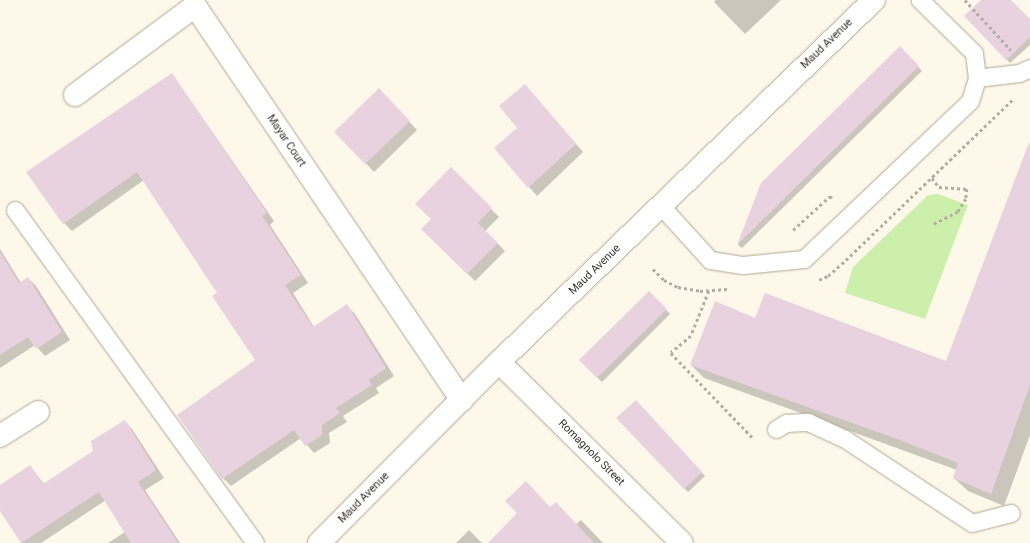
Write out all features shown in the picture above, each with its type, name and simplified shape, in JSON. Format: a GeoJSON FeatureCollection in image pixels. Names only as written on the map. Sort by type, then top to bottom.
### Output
{"type":"FeatureCollection","features":[{"type":"Feature","properties":{"kind":"street","name":"Maud Avenue"},"geometry":{"type":"LineString","coordinates":[[319,543],[499,362],[874,0]]}},
{"type":"Feature","properties":{"kind":"street","name":"Mayar Court"},"geometry":{"type":"LineString","coordinates":[[75,95],[195,6],[462,400]]}},
{"type":"Feature","properties":{"kind":"street","name":"Romagnolo Street"},"geometry":{"type":"LineString","coordinates":[[499,362],[682,543]]}},
{"type":"Feature","properties":{"kind":"street"},"geometry":{"type":"LineString","coordinates":[[0,436],[38,412]]}},
{"type":"Feature","properties":{"kind":"lane"},"geometry":{"type":"LineString","coordinates":[[661,206],[710,260],[743,265],[804,259],[970,101],[977,78],[974,53],[920,0]]}},
{"type":"Feature","properties":{"kind":"lane"},"geometry":{"type":"LineString","coordinates":[[977,78],[1019,73],[1030,68]]}},
{"type":"Feature","properties":{"kind":"lane"},"geometry":{"type":"LineString","coordinates":[[15,210],[255,543]]}},
{"type":"Feature","properties":{"kind":"lane"},"geometry":{"type":"LineString","coordinates":[[776,429],[786,423],[808,422],[845,439],[972,523],[1011,513]]}},
{"type":"Feature","properties":{"kind":"path"},"geometry":{"type":"LineString","coordinates":[[965,0],[1014,52]]}},
{"type":"Feature","properties":{"kind":"path"},"geometry":{"type":"LineString","coordinates":[[932,178],[939,187],[967,189],[966,199],[958,212],[934,224]]}},
{"type":"Feature","properties":{"kind":"path"},"geometry":{"type":"LineString","coordinates":[[709,290],[691,336],[671,353],[754,438]]}},
{"type":"Feature","properties":{"kind":"green space"},"geometry":{"type":"Polygon","coordinates":[[[938,194],[968,205],[925,319],[845,293],[853,267],[928,195],[938,194]]]}},
{"type":"Feature","properties":{"kind":"building"},"geometry":{"type":"Polygon","coordinates":[[[981,0],[1011,0],[1030,19],[1030,37],[1006,60],[964,16],[981,0]]]}},
{"type":"Feature","properties":{"kind":"building"},"geometry":{"type":"Polygon","coordinates":[[[900,46],[919,66],[737,245],[761,183],[900,46]]]}},
{"type":"Feature","properties":{"kind":"building"},"geometry":{"type":"Polygon","coordinates":[[[172,73],[267,213],[262,216],[301,275],[285,285],[313,327],[347,304],[386,368],[369,380],[372,385],[336,408],[340,413],[322,425],[322,435],[305,446],[294,430],[222,479],[177,415],[255,360],[212,296],[217,293],[137,172],[63,224],[26,172],[172,73]]]}},
{"type":"Feature","properties":{"kind":"building"},"geometry":{"type":"Polygon","coordinates":[[[525,84],[576,144],[528,188],[494,148],[517,128],[499,106],[525,84]]]}},
{"type":"Feature","properties":{"kind":"building"},"geometry":{"type":"Polygon","coordinates":[[[379,88],[410,121],[365,164],[334,132],[379,88]]]}},
{"type":"Feature","properties":{"kind":"building"},"geometry":{"type":"Polygon","coordinates":[[[1028,145],[1030,145],[1030,385],[991,494],[953,478],[958,463],[900,440],[690,365],[715,301],[755,318],[765,293],[946,361],[1028,145]]]}},
{"type":"Feature","properties":{"kind":"building"},"geometry":{"type":"Polygon","coordinates":[[[451,167],[492,208],[478,223],[498,243],[467,274],[421,229],[431,219],[415,204],[451,167]]]}},
{"type":"Feature","properties":{"kind":"building"},"geometry":{"type":"Polygon","coordinates":[[[0,252],[19,283],[28,277],[62,332],[36,349],[28,337],[0,355],[0,252]]]}},
{"type":"Feature","properties":{"kind":"building"},"geometry":{"type":"Polygon","coordinates":[[[649,291],[667,309],[597,378],[579,360],[649,291]]]}},
{"type":"Feature","properties":{"kind":"building"},"geometry":{"type":"Polygon","coordinates":[[[636,400],[702,472],[684,489],[616,418],[636,400]]]}},
{"type":"Feature","properties":{"kind":"building"},"geometry":{"type":"Polygon","coordinates":[[[125,420],[156,470],[138,482],[178,543],[131,543],[99,492],[21,543],[0,511],[0,485],[30,465],[43,484],[93,451],[91,441],[125,420]]]}},
{"type":"Feature","properties":{"kind":"building"},"geometry":{"type":"Polygon","coordinates":[[[526,481],[550,507],[556,502],[594,543],[488,543],[517,513],[505,501],[526,481]]]}}]}
